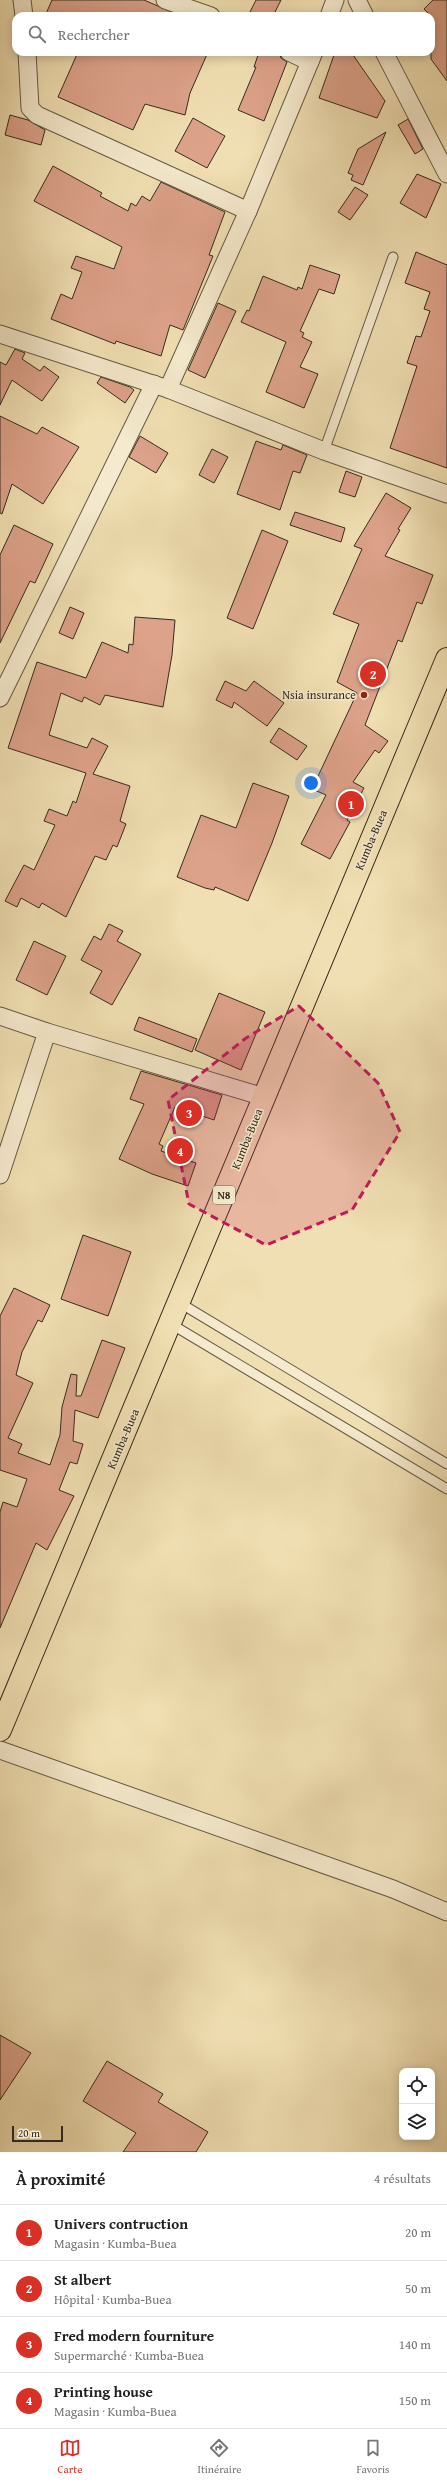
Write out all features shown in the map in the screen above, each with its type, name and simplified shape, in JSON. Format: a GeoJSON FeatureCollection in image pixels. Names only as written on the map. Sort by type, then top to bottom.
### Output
{"type":"FeatureCollection","features":[{"type":"Feature","properties":{"kind":"highway","name":"Kumba-Buea"},"geometry":{"type":"LineString","coordinates":[[0,1730],[180,1303],[264,1097],[447,659]]}},
{"type":"Feature","properties":{"kind":"street"},"geometry":{"type":"LineString","coordinates":[[22,0],[24,12]]}},
{"type":"Feature","properties":{"kind":"street"},"geometry":{"type":"LineString","coordinates":[[166,0],[200,12]]}},
{"type":"Feature","properties":{"kind":"street"},"geometry":{"type":"LineString","coordinates":[[357,0],[363,12]]}},
{"type":"Feature","properties":{"kind":"street"},"geometry":{"type":"LineString","coordinates":[[27,56],[30,108],[37,115],[248,211]]}},
{"type":"Feature","properties":{"kind":"street"},"geometry":{"type":"LineString","coordinates":[[386,56],[447,174]]}},
{"type":"Feature","properties":{"kind":"street"},"geometry":{"type":"LineString","coordinates":[[0,698],[161,386],[248,211],[312,57]]}},
{"type":"Feature","properties":{"kind":"street"},"geometry":{"type":"LineString","coordinates":[[0,334],[161,386],[324,450],[447,494]]}},
{"type":"Feature","properties":{"kind":"street"},"geometry":{"type":"LineString","coordinates":[[0,1016],[47,1032],[264,1097]]}},
{"type":"Feature","properties":{"kind":"street"},"geometry":{"type":"LineString","coordinates":[[0,1175],[47,1032]]}},
{"type":"Feature","properties":{"kind":"street"},"geometry":{"type":"LineString","coordinates":[[0,1750],[393,1889],[447,1912]]}},
{"type":"Feature","properties":{"kind":"lane"},"geometry":{"type":"LineString","coordinates":[[324,450],[393,257]]}},
{"type":"Feature","properties":{"kind":"lane"},"geometry":{"type":"LineString","coordinates":[[180,1303],[447,1464]]}},
{"type":"Feature","properties":{"kind":"lane"},"geometry":{"type":"LineString","coordinates":[[171,1324],[447,1489]]}},
{"type":"Feature","properties":{"kind":"highlighted area"},"geometry":{"type":"Polygon","coordinates":[[[299,1006],[378,1083],[400,1132],[352,1210],[266,1245],[189,1204],[168,1100],[246,1038],[299,1006]]]}},
{"type":"Feature","properties":{"kind":"building"},"geometry":{"type":"Polygon","coordinates":[[[52,0],[144,0],[172,12],[47,12],[52,0]]]}},
{"type":"Feature","properties":{"kind":"building"},"geometry":{"type":"Polygon","coordinates":[[[256,0],[281,0],[275,12],[250,12],[256,0]]]}},
{"type":"Feature","properties":{"kind":"building"},"geometry":{"type":"Polygon","coordinates":[[[433,0],[447,0],[447,81],[431,59],[431,56],[435,56],[435,12],[427,12],[424,9],[433,0]]]}},
{"type":"Feature","properties":{"kind":"building"},"geometry":{"type":"Polygon","coordinates":[[[76,56],[206,56],[190,93],[185,115],[145,104],[133,130],[58,97],[76,56]]]}},
{"type":"Feature","properties":{"kind":"building"},"geometry":{"type":"Polygon","coordinates":[[[258,56],[280,56],[287,62],[264,121],[238,110],[256,67],[254,67],[258,56]]]}},
{"type":"Feature","properties":{"kind":"building"},"geometry":{"type":"Polygon","coordinates":[[[334,56],[354,56],[385,101],[377,118],[319,98],[334,56]]]}},
{"type":"Feature","properties":{"kind":"building"},"geometry":{"type":"Polygon","coordinates":[[[10,115],[28,120],[45,130],[41,145],[5,135],[10,115]]]}},
{"type":"Feature","properties":{"kind":"building"},"geometry":{"type":"Polygon","coordinates":[[[193,118],[225,136],[207,168],[175,151],[193,118]]]}},
{"type":"Feature","properties":{"kind":"building"},"geometry":{"type":"Polygon","coordinates":[[[408,119],[423,149],[415,154],[398,125],[408,119]]]}},
{"type":"Feature","properties":{"kind":"building"},"geometry":{"type":"Polygon","coordinates":[[[386,132],[363,185],[351,180],[353,175],[348,173],[358,149],[386,132]]]}},
{"type":"Feature","properties":{"kind":"building"},"geometry":{"type":"Polygon","coordinates":[[[53,166],[102,193],[100,196],[128,211],[131,203],[136,206],[142,196],[150,201],[161,182],[225,212],[209,255],[213,256],[183,330],[170,325],[161,356],[116,341],[115,344],[51,319],[61,294],[72,299],[82,272],[71,268],[76,256],[114,269],[122,247],[34,201],[53,166]]]}},
{"type":"Feature","properties":{"kind":"building"},"geometry":{"type":"Polygon","coordinates":[[[417,174],[441,184],[426,218],[400,203],[417,174]]]}},
{"type":"Feature","properties":{"kind":"building"},"geometry":{"type":"Polygon","coordinates":[[[355,187],[368,195],[350,220],[338,212],[355,187]]]}},
{"type":"Feature","properties":{"kind":"building"},"geometry":{"type":"Polygon","coordinates":[[[416,252],[447,265],[447,468],[390,448],[417,366],[407,363],[416,336],[421,337],[430,311],[424,309],[430,292],[405,283],[416,252]]]}},
{"type":"Feature","properties":{"kind":"building"},"geometry":{"type":"Polygon","coordinates":[[[310,265],[340,275],[334,294],[319,289],[300,331],[304,333],[302,337],[312,342],[300,367],[318,374],[304,408],[266,392],[286,342],[241,322],[247,310],[249,311],[263,276],[297,290],[298,287],[302,289],[310,265]]]}},
{"type":"Feature","properties":{"kind":"building"},"geometry":{"type":"Polygon","coordinates":[[[218,303],[236,311],[205,378],[188,370],[218,303]]]}},
{"type":"Feature","properties":{"kind":"building"},"geometry":{"type":"Polygon","coordinates":[[[15,349],[25,353],[22,359],[40,371],[44,366],[59,377],[42,401],[12,380],[0,405],[0,362],[6,365],[15,349]]]}},
{"type":"Feature","properties":{"kind":"building"},"geometry":{"type":"Polygon","coordinates":[[[101,377],[130,387],[134,390],[125,403],[97,383],[101,377]]]}},
{"type":"Feature","properties":{"kind":"building"},"geometry":{"type":"Polygon","coordinates":[[[0,416],[37,434],[42,427],[79,447],[43,504],[12,484],[2,514],[0,513],[0,416]]]}},
{"type":"Feature","properties":{"kind":"building"},"geometry":{"type":"Polygon","coordinates":[[[140,436],[168,453],[156,473],[129,457],[140,436]]]}},
{"type":"Feature","properties":{"kind":"building"},"geometry":{"type":"Polygon","coordinates":[[[256,441],[281,450],[283,445],[307,455],[300,473],[293,471],[280,510],[237,494],[256,441]]]}},
{"type":"Feature","properties":{"kind":"building"},"geometry":{"type":"Polygon","coordinates":[[[212,449],[228,457],[214,483],[199,475],[212,449]]]}},
{"type":"Feature","properties":{"kind":"building"},"geometry":{"type":"Polygon","coordinates":[[[346,471],[362,477],[355,497],[339,492],[346,471]]]}},
{"type":"Feature","properties":{"kind":"building"},"geometry":{"type":"Polygon","coordinates":[[[386,493],[411,508],[398,529],[400,530],[385,556],[433,575],[422,604],[417,602],[402,642],[398,640],[365,725],[388,741],[379,753],[375,750],[353,782],[364,788],[347,820],[350,822],[330,859],[301,844],[326,795],[312,789],[357,693],[337,682],[359,624],[333,614],[362,549],[354,546],[386,493]]]}},
{"type":"Feature","properties":{"kind":"building"},"geometry":{"type":"Polygon","coordinates":[[[295,512],[345,528],[341,542],[290,525],[295,512]]]}},
{"type":"Feature","properties":{"kind":"building"},"geometry":{"type":"Polygon","coordinates":[[[14,525],[53,544],[35,583],[30,581],[0,643],[0,555],[14,525]]]}},
{"type":"Feature","properties":{"kind":"building"},"geometry":{"type":"Polygon","coordinates":[[[262,530],[288,541],[253,629],[227,618],[262,530]]]}},
{"type":"Feature","properties":{"kind":"building"},"geometry":{"type":"Polygon","coordinates":[[[70,607],[84,613],[73,639],[59,633],[70,607]]]}},
{"type":"Feature","properties":{"kind":"building"},"geometry":{"type":"Polygon","coordinates":[[[135,617],[175,620],[172,655],[163,707],[105,695],[100,705],[84,697],[82,702],[61,693],[49,735],[87,748],[92,738],[108,746],[93,774],[130,786],[120,821],[126,824],[117,847],[113,845],[106,860],[95,856],[66,917],[42,903],[39,908],[21,898],[17,907],[5,901],[24,865],[34,870],[55,825],[44,821],[49,809],[67,816],[73,801],[76,803],[86,773],[8,748],[37,662],[86,678],[102,642],[128,653],[129,644],[133,645],[135,617]]]}},
{"type":"Feature","properties":{"kind":"building"},"geometry":{"type":"Polygon","coordinates":[[[225,681],[246,691],[254,681],[284,703],[267,726],[234,702],[232,708],[216,700],[225,681]]]}},
{"type":"Feature","properties":{"kind":"building"},"geometry":{"type":"Polygon","coordinates":[[[279,728],[307,746],[297,760],[270,742],[279,728]]]}},
{"type":"Feature","properties":{"kind":"building"},"geometry":{"type":"Polygon","coordinates":[[[253,783],[289,796],[272,843],[248,901],[215,887],[214,890],[205,888],[177,877],[201,815],[236,828],[253,783]]]}},
{"type":"Feature","properties":{"kind":"building"},"geometry":{"type":"Polygon","coordinates":[[[109,924],[123,931],[117,941],[141,954],[112,1005],[90,993],[102,971],[81,960],[94,936],[101,940],[109,924]]]}},
{"type":"Feature","properties":{"kind":"building"},"geometry":{"type":"Polygon","coordinates":[[[34,941],[66,956],[47,995],[16,980],[34,941]]]}},
{"type":"Feature","properties":{"kind":"building"},"geometry":{"type":"Polygon","coordinates":[[[219,993],[265,1012],[241,1070],[195,1050],[219,993]]]}},
{"type":"Feature","properties":{"kind":"building"},"geometry":{"type":"Polygon","coordinates":[[[139,1017],[197,1039],[192,1052],[134,1030],[139,1017]]]}},
{"type":"Feature","properties":{"kind":"building"},"geometry":{"type":"Polygon","coordinates":[[[141,1071],[222,1095],[214,1120],[175,1107],[159,1144],[163,1146],[161,1151],[196,1163],[188,1186],[152,1174],[119,1159],[144,1104],[130,1099],[141,1071]]]}},
{"type":"Feature","properties":{"kind":"building"},"geometry":{"type":"Polygon","coordinates":[[[83,1235],[131,1252],[108,1316],[61,1299],[83,1235]]]}},
{"type":"Feature","properties":{"kind":"building"},"geometry":{"type":"Polygon","coordinates":[[[14,1288],[50,1305],[42,1322],[38,1320],[22,1352],[16,1375],[33,1383],[8,1438],[22,1444],[18,1453],[50,1465],[60,1435],[62,1407],[71,1374],[77,1375],[76,1396],[81,1396],[102,1340],[125,1348],[98,1418],[75,1410],[73,1441],[83,1444],[77,1464],[70,1462],[59,1490],[74,1496],[47,1550],[36,1543],[0,1628],[0,1512],[3,1502],[17,1507],[27,1479],[0,1470],[0,1316],[14,1288]]]}},
{"type":"Feature","properties":{"kind":"building"},"geometry":{"type":"Polygon","coordinates":[[[0,2035],[31,2053],[0,2100],[0,2035]]]}},
{"type":"Feature","properties":{"kind":"building"},"geometry":{"type":"Polygon","coordinates":[[[107,2061],[163,2094],[158,2102],[208,2132],[196,2152],[123,2152],[136,2133],[83,2101],[107,2061]]]}},
{"type":"Feature","properties":{"kind":"place","name":"St albert"},"geometry":{"type":"Point","coordinates":[373,674]}},
{"type":"Feature","properties":{"kind":"place","name":"Nsia insurance"},"geometry":{"type":"Point","coordinates":[364,695]}},
{"type":"Feature","properties":{"kind":"place","name":"Univers contruction"},"geometry":{"type":"Point","coordinates":[351,804]}},
{"type":"Feature","properties":{"kind":"place","name":"Fred modern fourniture"},"geometry":{"type":"Point","coordinates":[189,1113]}},
{"type":"Feature","properties":{"kind":"place","name":"Printing house"},"geometry":{"type":"Point","coordinates":[180,1151]}}]}
